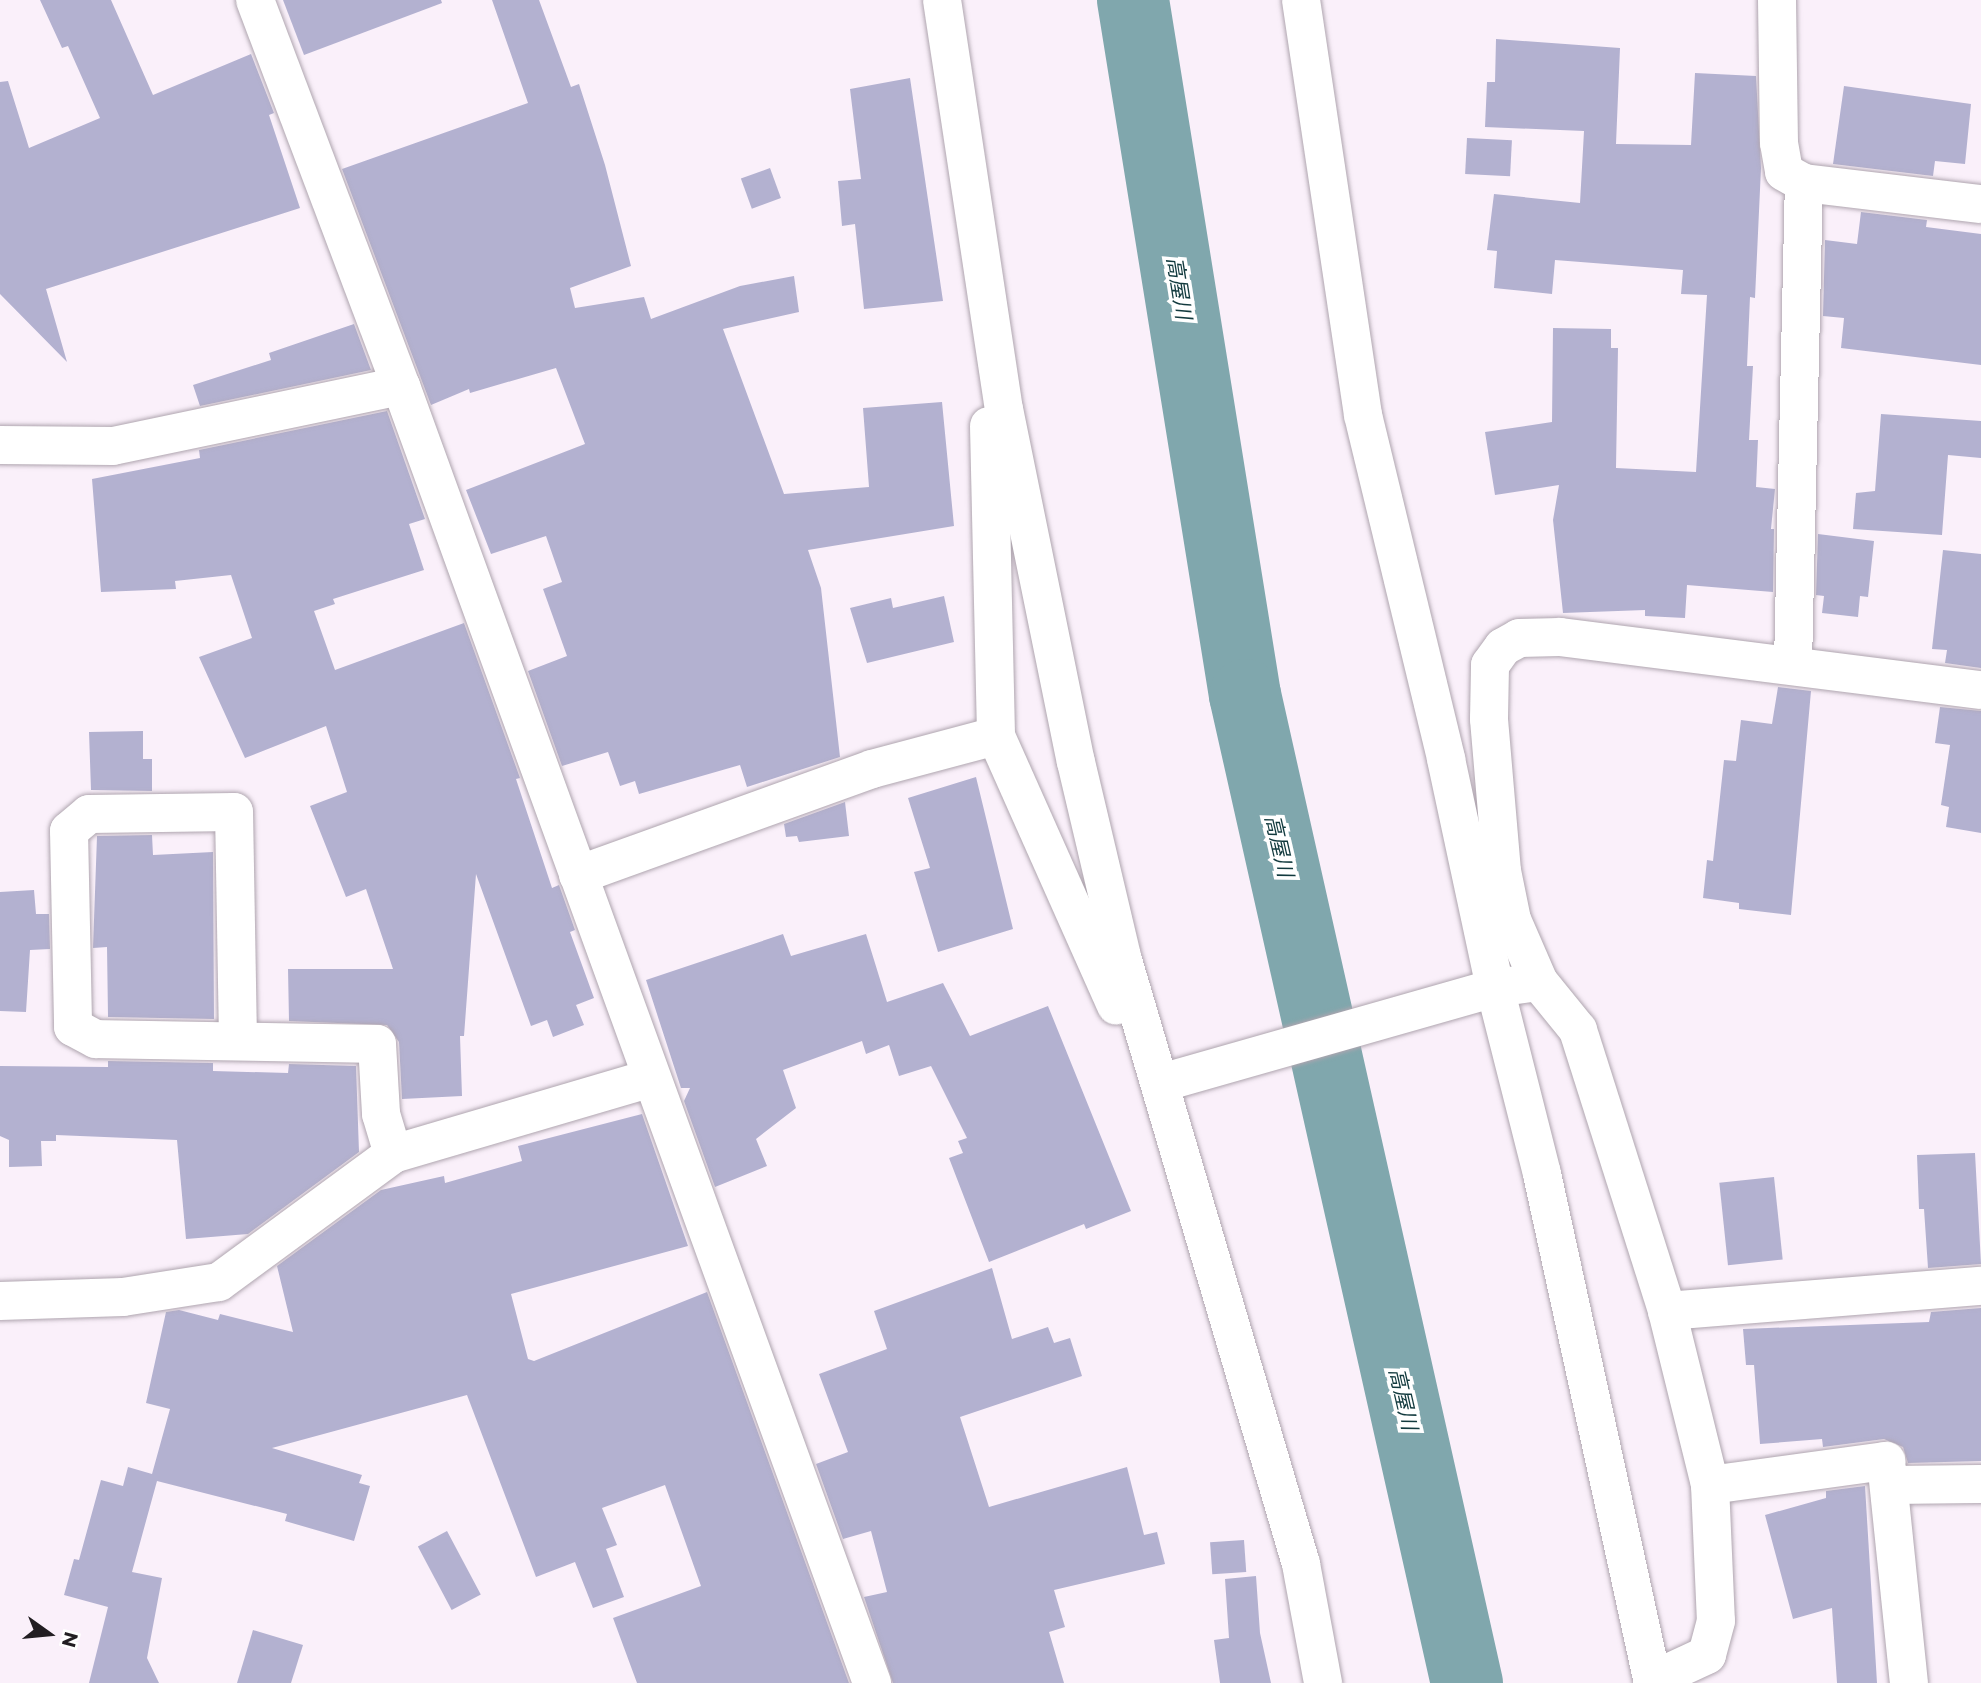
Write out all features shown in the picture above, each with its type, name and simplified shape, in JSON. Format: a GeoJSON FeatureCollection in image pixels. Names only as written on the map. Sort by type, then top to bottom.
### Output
{"type":"FeatureCollection","features":[{"type":"Feature","properties":{"kind":"street"},"geometry":{"type":"LineString","coordinates":[[255,0],[401,386],[872,1683]]}},
{"type":"Feature","properties":{"kind":"street"},"geometry":{"type":"LineString","coordinates":[[942,0],[1004,409],[1076,762],[1122,957],[1301,1564],[1323,1683]]}},
{"type":"Feature","properties":{"kind":"street"},"geometry":{"type":"LineString","coordinates":[[1301,0],[1363,415],[1446,759],[1495,988],[1542,1174],[1653,1682],[1707,1655],[1716,1621],[1710,1485],[1667,1311],[1578,1031],[1539,982],[1512,920],[1502,871],[1489,719],[1490,664],[1503,647],[1519,638],[1560,637],[1793,664],[1981,690]]}},
{"type":"Feature","properties":{"kind":"street"},"geometry":{"type":"LineString","coordinates":[[1777,0],[1779,143],[1784,172],[1804,183],[1981,204]]}},
{"type":"Feature","properties":{"kind":"street"},"geometry":{"type":"LineString","coordinates":[[1793,664],[1804,183]]}},
{"type":"Feature","properties":{"kind":"street"},"geometry":{"type":"LineString","coordinates":[[0,445],[113,446],[401,386]]}},
{"type":"Feature","properties":{"kind":"street"},"geometry":{"type":"LineString","coordinates":[[1004,409],[989,424],[996,736],[1132,1042],[1156,1067]]}},
{"type":"Feature","properties":{"kind":"street"},"geometry":{"type":"LineString","coordinates":[[578,875],[872,769],[996,736]]}},
{"type":"Feature","properties":{"kind":"street"},"geometry":{"type":"LineString","coordinates":[[238,1040],[234,812],[89,814],[69,831],[73,1027],[96,1039],[377,1044],[381,1114],[393,1154]]}},
{"type":"Feature","properties":{"kind":"street"},"geometry":{"type":"LineString","coordinates":[[1156,1067],[1495,988],[1539,982]]}},
{"type":"Feature","properties":{"kind":"street"},"geometry":{"type":"LineString","coordinates":[[0,1301],[123,1297],[219,1282],[393,1154],[651,1078]]}},
{"type":"Feature","properties":{"kind":"street"},"geometry":{"type":"LineString","coordinates":[[1667,1311],[1981,1286]]}},
{"type":"Feature","properties":{"kind":"street"},"geometry":{"type":"LineString","coordinates":[[1710,1485],[1886,1461],[1909,1683]]}},
{"type":"Feature","properties":{"kind":"street"},"geometry":{"type":"LineString","coordinates":[[1888,1485],[1981,1484]]}},
{"type":"Feature","properties":{"kind":"building"},"geometry":{"type":"Polygon","coordinates":[[[40,0],[111,0],[153,95],[251,54],[274,113],[269,115],[300,208],[46,289],[67,362],[0,294],[0,82],[8,81],[29,148],[100,118],[68,46],[62,48],[40,0]]]}},
{"type":"Feature","properties":{"kind":"building"},"geometry":{"type":"Polygon","coordinates":[[[283,0],[441,0],[442,3],[304,55],[283,0]]]}},
{"type":"Feature","properties":{"kind":"building"},"geometry":{"type":"Polygon","coordinates":[[[492,0],[539,0],[571,87],[579,84],[605,165],[631,266],[570,288],[575,308],[644,297],[651,319],[740,286],[794,276],[799,312],[723,329],[784,494],[869,487],[863,408],[942,402],[954,526],[808,550],[821,588],[840,757],[747,787],[740,765],[639,794],[635,781],[620,786],[608,752],[562,766],[528,671],[567,656],[543,589],[562,582],[546,536],[491,554],[466,490],[585,444],[556,368],[470,393],[469,389],[431,405],[342,169],[528,103],[492,0]]]}},
{"type":"Feature","properties":{"kind":"building"},"geometry":{"type":"Polygon","coordinates":[[[1496,39],[1620,48],[1616,144],[1691,145],[1695,73],[1756,76],[1761,168],[1755,298],[1750,297],[1747,366],[1753,366],[1749,440],[1758,440],[1756,487],[1775,489],[1771,529],[1774,529],[1773,592],[1687,585],[1685,618],[1645,616],[1645,610],[1563,613],[1553,520],[1559,485],[1495,495],[1485,432],[1552,422],[1553,328],[1611,329],[1611,348],[1618,348],[1616,468],[1696,472],[1707,295],[1681,294],[1683,270],[1555,260],[1552,294],[1494,288],[1497,251],[1487,250],[1494,194],[1580,203],[1584,131],[1485,127],[1487,82],[1495,82],[1496,39]]]}},
{"type":"Feature","properties":{"kind":"building"},"geometry":{"type":"Polygon","coordinates":[[[910,78],[943,301],[864,309],[855,224],[842,226],[838,181],[861,179],[850,89],[910,78]]]}},
{"type":"Feature","properties":{"kind":"building"},"geometry":{"type":"Polygon","coordinates":[[[1844,86],[1971,104],[1965,164],[1935,161],[1933,176],[1833,164],[1844,86]]]}},
{"type":"Feature","properties":{"kind":"building"},"geometry":{"type":"Polygon","coordinates":[[[1467,138],[1512,140],[1510,176],[1465,174],[1467,138]]]}},
{"type":"Feature","properties":{"kind":"building"},"geometry":{"type":"Polygon","coordinates":[[[770,168],[781,198],[752,209],[741,179],[770,168]]]}},
{"type":"Feature","properties":{"kind":"building"},"geometry":{"type":"Polygon","coordinates":[[[1861,212],[1927,220],[1926,227],[1981,234],[1981,365],[1841,348],[1844,318],[1823,316],[1825,240],[1857,244],[1861,212]]]}},
{"type":"Feature","properties":{"kind":"building"},"geometry":{"type":"Polygon","coordinates":[[[354,324],[371,370],[200,406],[193,385],[271,360],[269,353],[354,324]]]}},
{"type":"Feature","properties":{"kind":"building"},"geometry":{"type":"Polygon","coordinates":[[[387,411],[425,519],[409,524],[424,570],[333,599],[335,604],[314,611],[335,670],[464,623],[520,778],[516,779],[552,888],[559,885],[575,930],[570,932],[594,998],[576,1005],[584,1025],[553,1037],[547,1020],[531,1026],[476,874],[464,1036],[460,1036],[462,1096],[402,1099],[399,1042],[387,1025],[289,1021],[288,969],[393,969],[366,889],[346,897],[310,806],[347,792],[326,726],[245,758],[199,657],[252,638],[231,575],[175,581],[176,589],[101,592],[92,479],[200,458],[199,450],[387,411]]]}},
{"type":"Feature","properties":{"kind":"building"},"geometry":{"type":"Polygon","coordinates":[[[1881,414],[1981,421],[1981,458],[1948,455],[1942,535],[1853,529],[1856,493],[1875,491],[1881,414]]]}},
{"type":"Feature","properties":{"kind":"building"},"geometry":{"type":"Polygon","coordinates":[[[1818,534],[1874,541],[1868,597],[1860,596],[1858,617],[1822,613],[1824,596],[1816,595],[1818,534]]]}},
{"type":"Feature","properties":{"kind":"building"},"geometry":{"type":"Polygon","coordinates":[[[1943,550],[1981,554],[1981,668],[1945,663],[1947,650],[1932,649],[1943,550]]]}},
{"type":"Feature","properties":{"kind":"building"},"geometry":{"type":"Polygon","coordinates":[[[944,596],[954,642],[867,663],[850,608],[891,598],[893,608],[944,596]]]}},
{"type":"Feature","properties":{"kind":"building"},"geometry":{"type":"Polygon","coordinates":[[[1778,687],[1811,691],[1791,915],[1739,909],[1739,903],[1703,898],[1707,860],[1713,861],[1724,760],[1736,761],[1741,720],[1772,724],[1778,687]]]}},
{"type":"Feature","properties":{"kind":"building"},"geometry":{"type":"Polygon","coordinates":[[[1940,707],[1981,711],[1981,833],[1946,827],[1949,807],[1941,805],[1950,745],[1935,743],[1940,707]]]}},
{"type":"Feature","properties":{"kind":"building"},"geometry":{"type":"Polygon","coordinates":[[[143,731],[143,759],[152,759],[152,791],[91,790],[89,732],[143,731]]]}},
{"type":"Feature","properties":{"kind":"building"},"geometry":{"type":"Polygon","coordinates":[[[976,777],[1013,929],[938,952],[914,872],[930,868],[908,798],[976,777]]]}},
{"type":"Feature","properties":{"kind":"building"},"geometry":{"type":"Polygon","coordinates":[[[845,802],[849,836],[799,842],[797,836],[786,837],[784,824],[845,802]]]}},
{"type":"Feature","properties":{"kind":"building"},"geometry":{"type":"Polygon","coordinates":[[[152,835],[153,855],[213,852],[214,1019],[108,1017],[107,947],[93,948],[97,836],[152,835]]]}},
{"type":"Feature","properties":{"kind":"building"},"geometry":{"type":"Polygon","coordinates":[[[34,890],[36,914],[49,914],[50,949],[30,950],[26,1012],[0,1011],[0,892],[34,890]]]}},
{"type":"Feature","properties":{"kind":"building"},"geometry":{"type":"Polygon","coordinates":[[[783,934],[791,956],[866,934],[887,1002],[943,983],[970,1036],[1048,1006],[1131,1211],[1086,1229],[1084,1224],[989,1262],[949,1158],[963,1153],[958,1141],[967,1138],[931,1066],[899,1076],[889,1045],[866,1054],[862,1041],[783,1070],[796,1108],[756,1139],[767,1166],[715,1187],[684,1101],[690,1088],[681,1088],[646,980],[783,934]]]}},
{"type":"Feature","properties":{"kind":"building"},"geometry":{"type":"Polygon","coordinates":[[[108,1061],[213,1063],[213,1071],[288,1073],[289,1064],[356,1066],[359,1152],[248,1234],[186,1239],[177,1140],[56,1135],[56,1141],[41,1141],[42,1166],[9,1167],[9,1140],[0,1136],[0,1066],[108,1067],[108,1061]]]}},
{"type":"Feature","properties":{"kind":"building"},"geometry":{"type":"Polygon","coordinates":[[[642,1114],[688,1246],[511,1294],[528,1359],[534,1361],[707,1292],[849,1683],[637,1683],[613,1618],[701,1586],[665,1485],[602,1508],[617,1545],[606,1549],[624,1597],[593,1608],[575,1562],[536,1577],[467,1395],[272,1448],[362,1475],[359,1483],[370,1486],[354,1541],[285,1521],[287,1514],[157,1481],[132,1572],[162,1578],[147,1658],[159,1683],[89,1683],[108,1607],[64,1595],[74,1559],[79,1560],[101,1480],[123,1486],[128,1467],[152,1474],[170,1409],[146,1403],[166,1312],[179,1310],[218,1320],[220,1314],[293,1332],[277,1266],[381,1190],[444,1176],[445,1183],[522,1161],[518,1146],[642,1114]]]}},
{"type":"Feature","properties":{"kind":"building"},"geometry":{"type":"Polygon","coordinates":[[[1975,1153],[1981,1264],[1928,1268],[1924,1209],[1919,1209],[1917,1155],[1975,1153]]]}},
{"type":"Feature","properties":{"kind":"building"},"geometry":{"type":"Polygon","coordinates":[[[1774,1177],[1783,1260],[1728,1265],[1719,1183],[1774,1177]]]}},
{"type":"Feature","properties":{"kind":"building"},"geometry":{"type":"Polygon","coordinates":[[[992,1268],[1012,1339],[1048,1327],[1054,1343],[1070,1338],[1082,1376],[960,1417],[989,1507],[1127,1467],[1144,1535],[1157,1532],[1165,1564],[1054,1590],[1065,1627],[1049,1632],[1064,1683],[893,1683],[864,1597],[887,1592],[871,1531],[843,1539],[816,1464],[848,1452],[819,1374],[887,1349],[874,1311],[992,1268]]]}},
{"type":"Feature","properties":{"kind":"building"},"geometry":{"type":"Polygon","coordinates":[[[1981,1308],[1981,1461],[1908,1463],[1903,1447],[1884,1439],[1823,1447],[1822,1439],[1760,1444],[1754,1365],[1746,1365],[1743,1329],[1929,1322],[1931,1312],[1981,1308]]]}},
{"type":"Feature","properties":{"kind":"building"},"geometry":{"type":"Polygon","coordinates":[[[1865,1486],[1877,1683],[1837,1683],[1832,1608],[1793,1619],[1765,1515],[1826,1498],[1826,1491],[1865,1486]]]}},
{"type":"Feature","properties":{"kind":"building"},"geometry":{"type":"Polygon","coordinates":[[[447,1531],[481,1595],[452,1610],[418,1546],[447,1531]]]}},
{"type":"Feature","properties":{"kind":"building"},"geometry":{"type":"Polygon","coordinates":[[[1244,1540],[1246,1572],[1212,1574],[1210,1542],[1244,1540]]]}},
{"type":"Feature","properties":{"kind":"building"},"geometry":{"type":"Polygon","coordinates":[[[1256,1576],[1260,1633],[1271,1683],[1220,1683],[1214,1640],[1229,1638],[1225,1579],[1256,1576]]]}},
{"type":"Feature","properties":{"kind":"building"},"geometry":{"type":"Polygon","coordinates":[[[253,1630],[303,1645],[291,1683],[237,1683],[253,1630]]]}},
{"type":"Feature","properties":{"kind":"waterway","name":"高屋川"},"geometry":{"type":"LineString","coordinates":[[1133,0],[1245,695],[1467,1683]]}}]}
